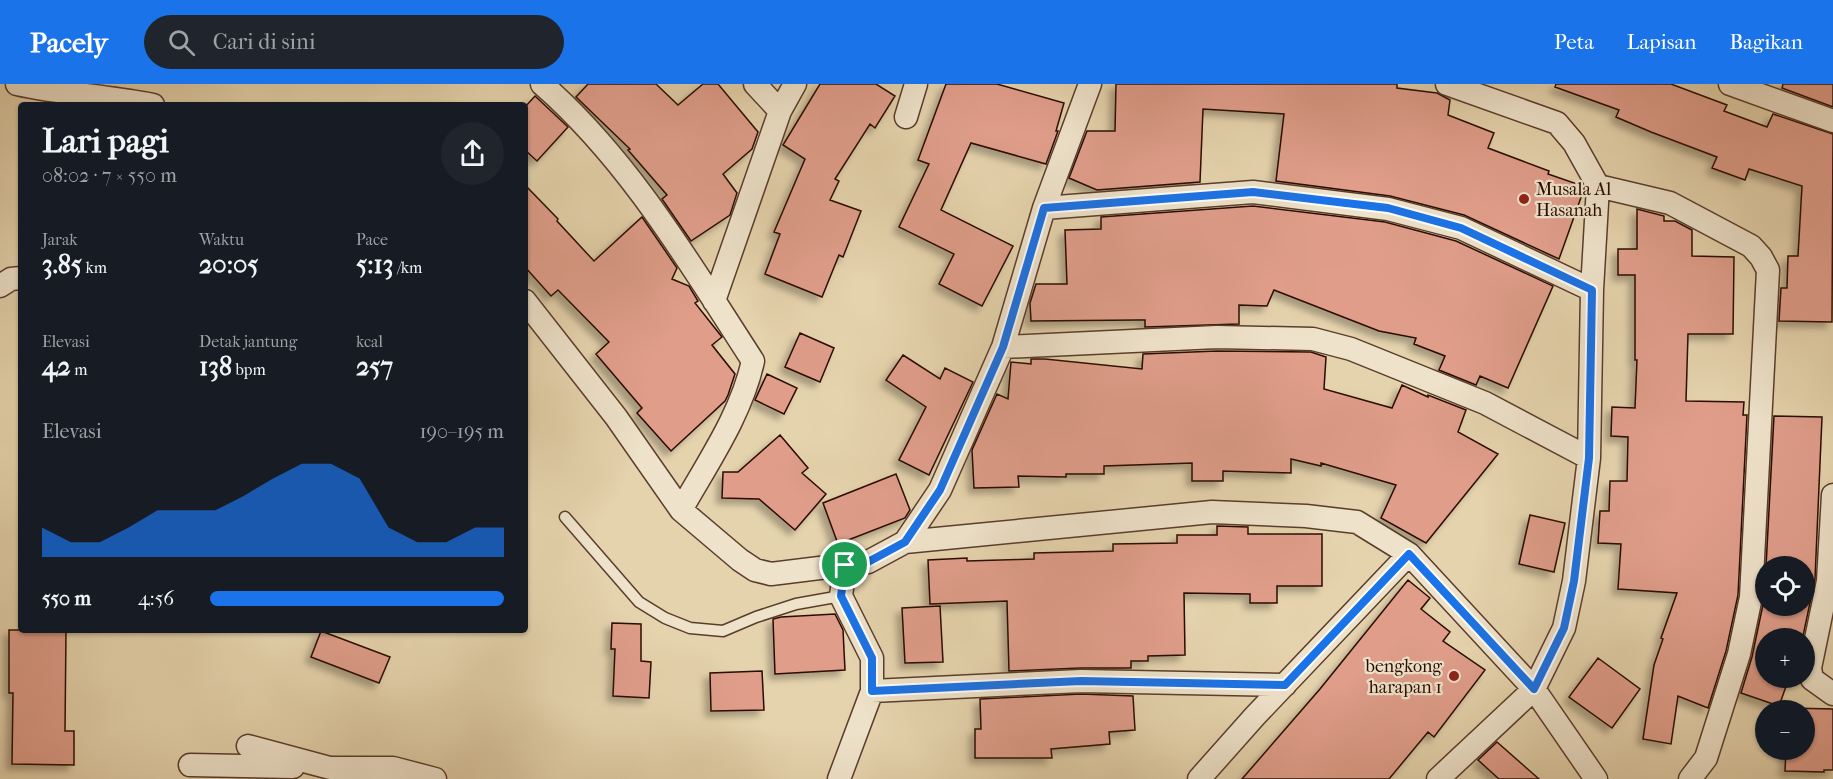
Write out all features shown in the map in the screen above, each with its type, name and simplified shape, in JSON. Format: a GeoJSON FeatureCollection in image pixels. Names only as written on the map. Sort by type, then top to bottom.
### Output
{"type":"FeatureCollection","features":[{"type":"Feature","properties":{"kind":"street"},"geometry":{"type":"LineString","coordinates":[[17,84],[50,98],[127,92],[147,102]]}},
{"type":"Feature","properties":{"kind":"street"},"geometry":{"type":"LineString","coordinates":[[542,84],[571,109],[646,198],[753,361],[748,387],[681,510]]}},
{"type":"Feature","properties":{"kind":"street"},"geometry":{"type":"LineString","coordinates":[[755,84],[780,111]]}},
{"type":"Feature","properties":{"kind":"street"},"geometry":{"type":"LineString","coordinates":[[714,301],[780,111],[795,84]]}},
{"type":"Feature","properties":{"kind":"street"},"geometry":{"type":"LineString","coordinates":[[906,117],[916,84]]}},
{"type":"Feature","properties":{"kind":"street"},"geometry":{"type":"LineString","coordinates":[[905,542],[940,490],[1003,347],[1044,208],[1090,84]]}},
{"type":"Feature","properties":{"kind":"street"},"geometry":{"type":"LineString","coordinates":[[1438,779],[1534,689],[1564,628],[1574,581],[1589,458],[1592,290],[1598,186],[1574,143],[1557,123],[1447,84]]}},
{"type":"Feature","properties":{"kind":"street"},"geometry":{"type":"LineString","coordinates":[[1730,84],[1833,121]]}},
{"type":"Feature","properties":{"kind":"street"},"geometry":{"type":"LineString","coordinates":[[1598,186],[1670,203],[1751,246],[1761,257],[1768,270],[1751,597],[1739,654],[1706,758],[1690,779]]}},
{"type":"Feature","properties":{"kind":"street"},"geometry":{"type":"LineString","coordinates":[[1044,208],[1253,192],[1388,208],[1461,228],[1592,290]]}},
{"type":"Feature","properties":{"kind":"street"},"geometry":{"type":"LineString","coordinates":[[0,286],[11,279],[18,278]]}},
{"type":"Feature","properties":{"kind":"street"},"geometry":{"type":"LineString","coordinates":[[528,304],[616,417],[681,510],[755,570],[771,574],[868,562],[905,542],[1212,512],[1306,516],[1358,522],[1409,554],[1534,689],[1596,779]]}},
{"type":"Feature","properties":{"kind":"street"},"geometry":{"type":"LineString","coordinates":[[1003,347],[1217,337],[1313,339],[1351,349],[1474,399],[1589,458]]}},
{"type":"Feature","properties":{"kind":"street"},"geometry":{"type":"LineString","coordinates":[[1833,495],[1828,581],[1810,668],[1812,679],[1833,694]]}},
{"type":"Feature","properties":{"kind":"street"},"geometry":{"type":"LineString","coordinates":[[1199,779],[1409,554]]}},
{"type":"Feature","properties":{"kind":"street"},"geometry":{"type":"LineString","coordinates":[[839,779],[872,691],[872,658],[841,596],[845,565]]}},
{"type":"Feature","properties":{"kind":"street"},"geometry":{"type":"LineString","coordinates":[[872,691],[1081,681],[1285,685]]}},
{"type":"Feature","properties":{"kind":"street"},"geometry":{"type":"LineString","coordinates":[[248,746],[330,768]]}},
{"type":"Feature","properties":{"kind":"street"},"geometry":{"type":"LineString","coordinates":[[190,765],[393,768],[435,779]]}},
{"type":"Feature","properties":{"kind":"lane"},"geometry":{"type":"LineString","coordinates":[[565,517],[639,602],[665,618],[690,628],[723,631],[796,604],[841,596]]}},
{"type":"Feature","properties":{"kind":"building"},"geometry":{"type":"Polygon","coordinates":[[[588,84],[656,84],[678,105],[703,84],[718,84],[758,132],[752,149],[723,174],[737,193],[730,215],[691,241],[662,199],[667,195],[628,150],[630,149],[576,97],[588,84]]]}},
{"type":"Feature","properties":{"kind":"building"},"geometry":{"type":"Polygon","coordinates":[[[820,84],[876,84],[895,96],[875,128],[870,124],[835,179],[839,181],[830,200],[861,211],[843,257],[839,255],[822,297],[765,274],[780,234],[774,232],[805,159],[783,145],[820,84]]]}},
{"type":"Feature","properties":{"kind":"building"},"geometry":{"type":"Polygon","coordinates":[[[946,84],[997,84],[1064,103],[1056,131],[1058,131],[1046,164],[971,143],[941,210],[1013,246],[982,306],[939,284],[954,254],[899,227],[929,164],[918,160],[946,84]]]}},
{"type":"Feature","properties":{"kind":"building"},"geometry":{"type":"Polygon","coordinates":[[[1116,84],[1397,84],[1397,88],[1437,93],[1450,100],[1448,115],[1494,133],[1488,148],[1549,171],[1548,174],[1583,186],[1584,189],[1559,259],[1464,215],[1390,196],[1276,181],[1284,114],[1203,109],[1200,182],[1097,190],[1069,178],[1087,131],[1115,131],[1116,84]]]}},
{"type":"Feature","properties":{"kind":"building"},"geometry":{"type":"Polygon","coordinates":[[[1556,84],[1671,84],[1727,105],[1724,111],[1767,127],[1773,114],[1833,134],[1832,322],[1779,321],[1781,288],[1787,288],[1788,256],[1798,256],[1802,186],[1749,169],[1745,180],[1712,168],[1717,157],[1616,117],[1619,110],[1555,87],[1556,84]]]}},
{"type":"Feature","properties":{"kind":"building"},"geometry":{"type":"Polygon","coordinates":[[[1783,84],[1833,84],[1833,107],[1782,88],[1783,84]]]}},
{"type":"Feature","properties":{"kind":"building"},"geometry":{"type":"Polygon","coordinates":[[[535,96],[568,127],[537,161],[528,153],[528,104],[535,96]]]}},
{"type":"Feature","properties":{"kind":"building"},"geometry":{"type":"Polygon","coordinates":[[[528,188],[594,261],[642,217],[677,268],[672,279],[689,286],[698,301],[695,303],[722,337],[712,345],[735,374],[725,401],[671,451],[637,413],[642,408],[596,354],[609,342],[558,290],[551,296],[528,270],[528,188]]]}},
{"type":"Feature","properties":{"kind":"building"},"geometry":{"type":"Polygon","coordinates":[[[1253,206],[1385,222],[1456,241],[1553,286],[1508,388],[1480,376],[1476,385],[1439,370],[1445,356],[1414,344],[1416,338],[1379,331],[1274,290],[1267,306],[1239,305],[1239,324],[1145,327],[1145,320],[1031,321],[1030,303],[1036,284],[1067,284],[1065,230],[1101,229],[1101,217],[1253,206]]]}},
{"type":"Feature","properties":{"kind":"building"},"geometry":{"type":"Polygon","coordinates":[[[1637,209],[1664,216],[1664,221],[1675,221],[1692,230],[1692,256],[1734,257],[1733,334],[1688,334],[1686,401],[1744,402],[1743,415],[1747,415],[1738,595],[1726,651],[1708,708],[1678,696],[1671,744],[1643,739],[1654,665],[1677,593],[1618,589],[1621,544],[1598,543],[1600,511],[1609,511],[1610,481],[1627,481],[1628,437],[1611,436],[1612,407],[1635,408],[1637,360],[1635,360],[1635,275],[1618,275],[1618,249],[1637,249],[1637,209]]]}},
{"type":"Feature","properties":{"kind":"building"},"geometry":{"type":"Polygon","coordinates":[[[800,333],[834,348],[820,382],[785,367],[800,333]]]}},
{"type":"Feature","properties":{"kind":"building"},"geometry":{"type":"Polygon","coordinates":[[[1217,351],[1311,352],[1326,357],[1324,389],[1392,408],[1402,385],[1466,410],[1458,432],[1498,454],[1426,543],[1381,518],[1396,485],[1321,463],[1321,466],[1291,459],[1291,473],[1223,471],[1223,481],[1192,481],[1192,463],[1104,466],[1104,474],[1066,474],[1066,477],[1018,476],[1019,487],[974,488],[972,450],[997,394],[1008,399],[1011,362],[1031,364],[1031,359],[1045,359],[1142,369],[1143,354],[1217,351]]]}},
{"type":"Feature","properties":{"kind":"building"},"geometry":{"type":"Polygon","coordinates":[[[903,355],[940,379],[945,368],[973,382],[929,475],[899,460],[926,407],[886,380],[903,355]]]}},
{"type":"Feature","properties":{"kind":"building"},"geometry":{"type":"Polygon","coordinates":[[[767,374],[797,388],[784,414],[755,400],[767,374]]]}},
{"type":"Feature","properties":{"kind":"building"},"geometry":{"type":"Polygon","coordinates":[[[1774,416],[1822,417],[1815,579],[1815,556],[1767,556],[1774,416]]]}},
{"type":"Feature","properties":{"kind":"building"},"geometry":{"type":"Polygon","coordinates":[[[780,435],[808,468],[802,473],[826,494],[795,530],[759,499],[722,498],[723,472],[738,472],[780,435]]]}},
{"type":"Feature","properties":{"kind":"building"},"geometry":{"type":"Polygon","coordinates":[[[896,474],[910,510],[905,518],[838,544],[823,503],[896,474]]]}},
{"type":"Feature","properties":{"kind":"building"},"geometry":{"type":"Polygon","coordinates":[[[1530,515],[1565,523],[1554,572],[1519,564],[1530,515]]]}},
{"type":"Feature","properties":{"kind":"building"},"geometry":{"type":"Polygon","coordinates":[[[1217,526],[1248,527],[1248,534],[1322,534],[1322,586],[1277,586],[1277,603],[1250,603],[1250,594],[1184,593],[1185,655],[1148,656],[1148,661],[1131,661],[1131,668],[1009,671],[1007,601],[930,604],[928,560],[1034,559],[1034,553],[1113,551],[1113,544],[1177,543],[1177,535],[1217,535],[1217,526]]]}},
{"type":"Feature","properties":{"kind":"building"},"geometry":{"type":"Polygon","coordinates":[[[1408,580],[1430,598],[1421,609],[1450,632],[1443,641],[1485,670],[1434,737],[1428,732],[1389,779],[1242,779],[1320,689],[1408,580]]]}},
{"type":"Feature","properties":{"kind":"building"},"geometry":{"type":"Polygon","coordinates":[[[940,606],[943,662],[905,663],[902,608],[940,606]]]}},
{"type":"Feature","properties":{"kind":"building"},"geometry":{"type":"Polygon","coordinates":[[[835,614],[843,630],[845,670],[775,674],[773,619],[835,614]]]}},
{"type":"Feature","properties":{"kind":"building"},"geometry":{"type":"Polygon","coordinates":[[[1761,616],[1807,616],[1805,628],[1758,628],[1761,616]]]}},
{"type":"Feature","properties":{"kind":"building"},"geometry":{"type":"Polygon","coordinates":[[[612,623],[641,624],[641,661],[651,662],[649,698],[613,696],[615,649],[611,649],[612,623]]]}},
{"type":"Feature","properties":{"kind":"building"},"geometry":{"type":"Polygon","coordinates":[[[9,630],[18,630],[18,633],[66,633],[65,731],[74,731],[74,765],[12,764],[13,693],[9,693],[9,630]]]}},
{"type":"Feature","properties":{"kind":"building"},"geometry":{"type":"Polygon","coordinates":[[[320,633],[326,633],[390,657],[379,683],[311,657],[320,633]]]}},
{"type":"Feature","properties":{"kind":"building"},"geometry":{"type":"Polygon","coordinates":[[[1755,643],[1755,688],[1785,688],[1781,700],[1761,700],[1741,693],[1755,643]]]}},
{"type":"Feature","properties":{"kind":"building"},"geometry":{"type":"Polygon","coordinates":[[[1598,658],[1640,689],[1612,728],[1569,697],[1598,658]]]}},
{"type":"Feature","properties":{"kind":"building"},"geometry":{"type":"Polygon","coordinates":[[[762,671],[764,710],[711,711],[710,673],[762,671]]]}},
{"type":"Feature","properties":{"kind":"building"},"geometry":{"type":"Polygon","coordinates":[[[1081,694],[1133,696],[1135,730],[1109,732],[1110,744],[1051,749],[1052,758],[975,758],[975,729],[981,729],[980,699],[1081,694]]]}},
{"type":"Feature","properties":{"kind":"building"},"geometry":{"type":"Polygon","coordinates":[[[1815,709],[1833,709],[1833,770],[1824,770],[1824,772],[1785,771],[1786,760],[1815,760],[1815,709]]]}},
{"type":"Feature","properties":{"kind":"building"},"geometry":{"type":"Polygon","coordinates":[[[1497,742],[1539,779],[1499,779],[1478,760],[1497,742]]]}},
{"type":"Feature","properties":{"kind":"place","name":"Musala Al Hasanah"},"geometry":{"type":"Point","coordinates":[1524,199]}},
{"type":"Feature","properties":{"kind":"place","name":"bengkong harapan 1"},"geometry":{"type":"Point","coordinates":[1454,676]}},
{"type":"Feature","properties":{"kind":"route"},"geometry":{"type":"LineString","coordinates":[[1253,192],[1388,208],[1461,228],[1592,290],[1589,458],[1574,581],[1564,628],[1534,689],[1409,554],[1285,685],[1081,681],[872,691],[872,658],[841,596],[845,565],[868,562],[905,542],[921,515],[940,490],[1003,347],[1044,208],[1253,192]]}}]}
